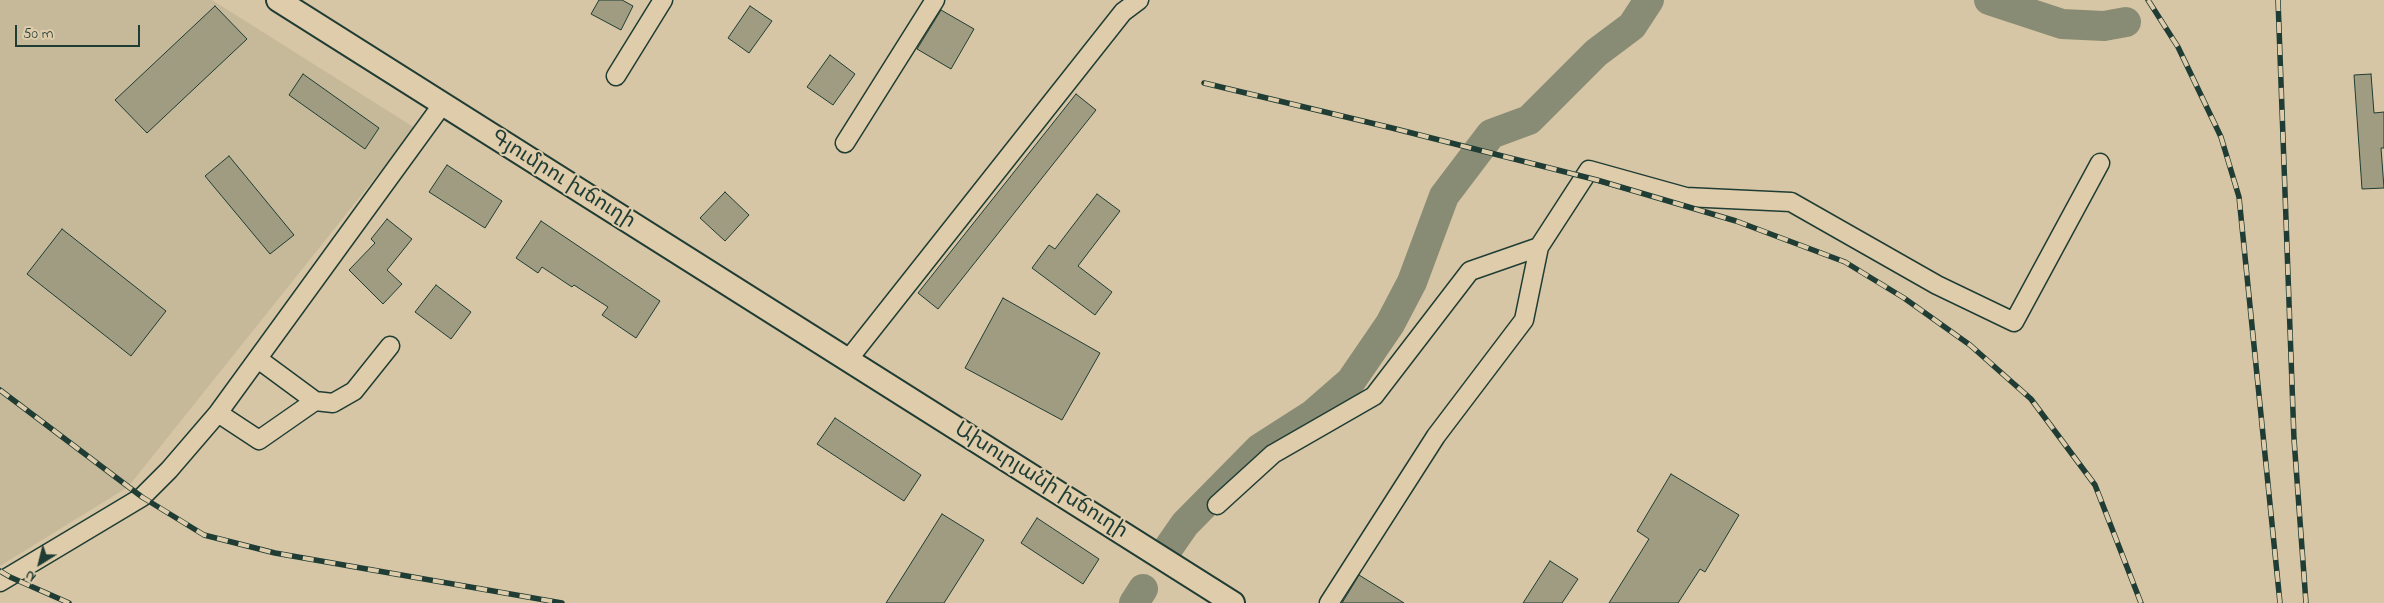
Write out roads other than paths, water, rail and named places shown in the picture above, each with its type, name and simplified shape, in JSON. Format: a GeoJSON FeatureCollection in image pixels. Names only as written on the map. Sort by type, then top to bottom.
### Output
{"type":"FeatureCollection","features":[{"type":"Feature","properties":{"kind":"main road","name":"Գյումրու խճուղի"},"geometry":{"type":"LineString","coordinates":[[278,0],[847,361]]}},
{"type":"Feature","properties":{"kind":"main road","name":"Ախուրյանի խճուղի"},"geometry":{"type":"LineString","coordinates":[[847,361],[1232,603]]}},
{"type":"Feature","properties":{"kind":"street"},"geometry":{"type":"LineString","coordinates":[[616,76],[664,0]]}},
{"type":"Feature","properties":{"kind":"street"},"geometry":{"type":"LineString","coordinates":[[845,143],[935,0]]}},
{"type":"Feature","properties":{"kind":"street"},"geometry":{"type":"LineString","coordinates":[[847,361],[1123,12],[1139,0]]}},
{"type":"Feature","properties":{"kind":"street"},"geometry":{"type":"LineString","coordinates":[[0,582],[142,497],[218,413],[442,105]]}},
{"type":"Feature","properties":{"kind":"street"},"geometry":{"type":"LineString","coordinates":[[1329,603],[1436,436],[1524,320],[1539,247],[1589,170],[1686,197],[1791,202],[1937,285],[2014,322],[2100,163]]}},
{"type":"Feature","properties":{"kind":"street"},"geometry":{"type":"LineString","coordinates":[[1217,505],[1273,454],[1374,396],[1470,271],[1539,247]]}},
{"type":"Feature","properties":{"kind":"street"},"geometry":{"type":"LineString","coordinates":[[258,359],[315,401],[334,402],[354,391],[390,346]]}},
{"type":"Feature","properties":{"kind":"street"},"geometry":{"type":"LineString","coordinates":[[218,413],[258,440],[315,401]]}},
{"type":"Feature","properties":{"kind":"waterway"},"geometry":{"type":"LineString","coordinates":[[1169,547],[1185,524],[1259,449],[1312,415],[1351,381],[1390,324],[1412,282],[1444,196],[1491,134],[1529,120],[1596,53],[1632,26],[1649,0]]}},
{"type":"Feature","properties":{"kind":"waterway"},"geometry":{"type":"LineString","coordinates":[[1989,0],[2062,24],[2104,26],[2126,22]]}},
{"type":"Feature","properties":{"kind":"waterway"},"geometry":{"type":"LineString","coordinates":[[1134,603],[1143,589]]}},
{"type":"Feature","properties":{"kind":"railway"},"geometry":{"type":"LineString","coordinates":[[2148,0],[2178,47],[2221,137],[2239,197],[2280,603]]}},
{"type":"Feature","properties":{"kind":"railway"},"geometry":{"type":"LineString","coordinates":[[2278,0],[2294,439],[2306,603]]}},
{"type":"Feature","properties":{"kind":"railway"},"geometry":{"type":"LineString","coordinates":[[1204,83],[1597,180],[1736,221],[1845,262],[1904,298],[1970,345],[2031,399],[2095,485],[2141,603]]}},
{"type":"Feature","properties":{"kind":"railway"},"geometry":{"type":"LineString","coordinates":[[0,390],[142,497],[204,535],[275,553],[562,603]]}},
{"type":"Feature","properties":{"kind":"railway"},"geometry":{"type":"LineString","coordinates":[[0,571],[69,603]]}}]}
